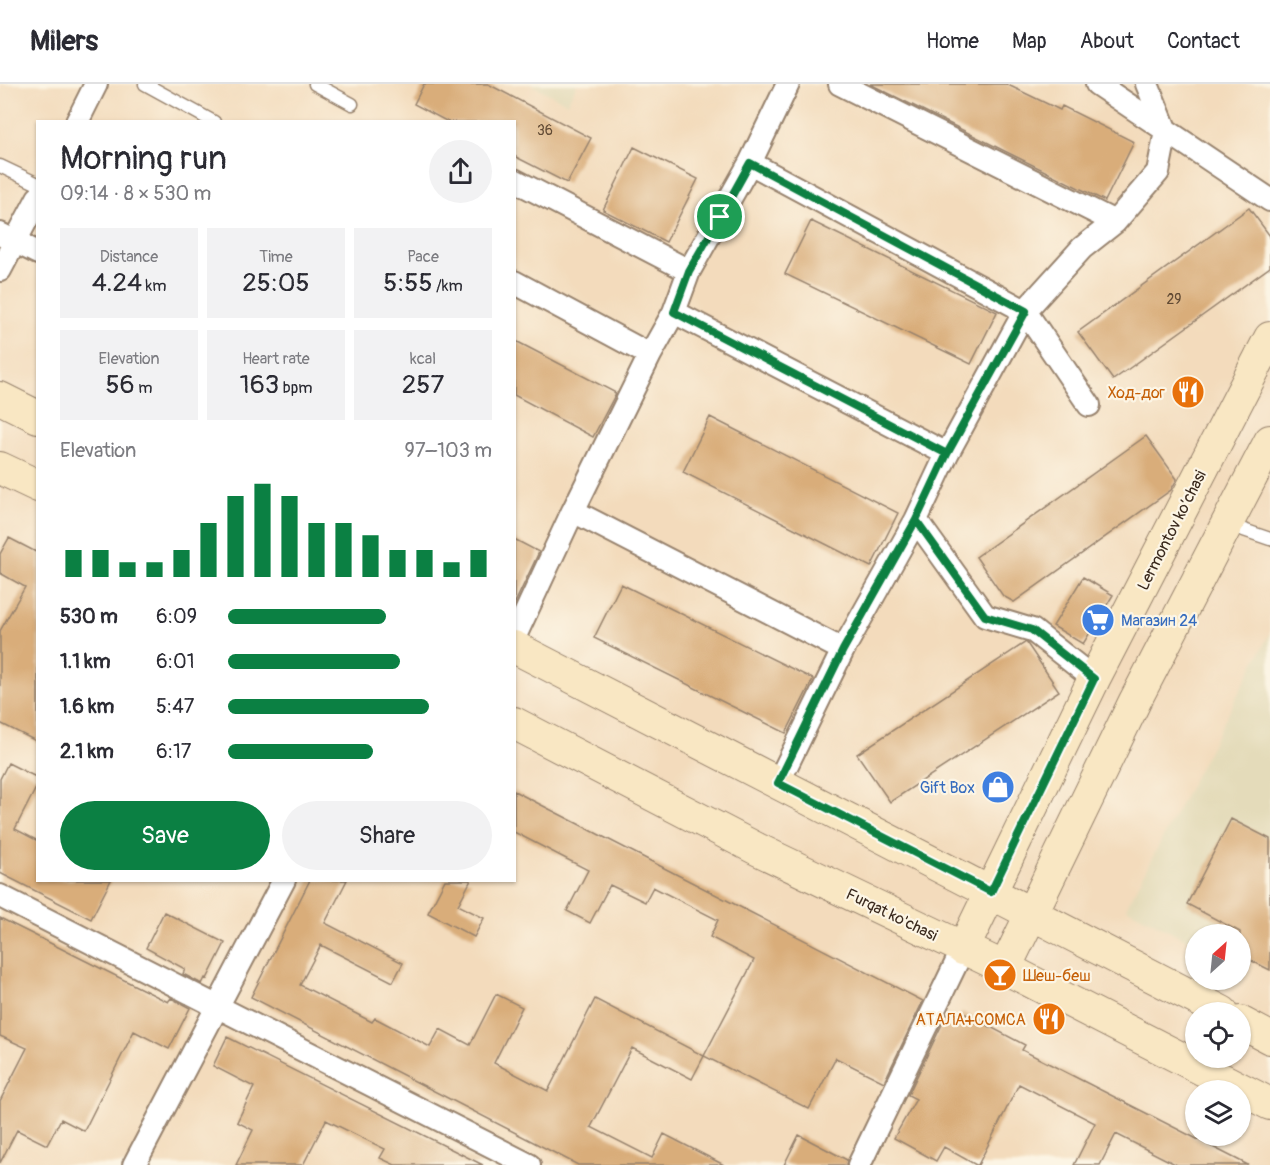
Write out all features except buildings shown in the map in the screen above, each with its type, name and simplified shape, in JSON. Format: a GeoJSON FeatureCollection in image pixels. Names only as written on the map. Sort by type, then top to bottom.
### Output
{"type":"FeatureCollection","features":[{"type":"Feature","properties":{"kind":"main road","name":"Lermontov ko’chasi"},"geometry":{"type":"LineString","coordinates":[[963,949],[1094,679],[1270,338]]}},
{"type":"Feature","properties":{"kind":"main road"},"geometry":{"type":"LineString","coordinates":[[0,398],[36,416]]}},
{"type":"Feature","properties":{"kind":"main road"},"geometry":{"type":"LineString","coordinates":[[1005,968],[1135,701],[1270,441]]}},
{"type":"Feature","properties":{"kind":"main road"},"geometry":{"type":"LineString","coordinates":[[0,468],[36,485]]}},
{"type":"Feature","properties":{"kind":"main road"},"geometry":{"type":"LineString","coordinates":[[516,648],[1203,1002]]}},
{"type":"Feature","properties":{"kind":"main road","name":"Furqat ko'chasi"},"geometry":{"type":"LineString","coordinates":[[516,724],[759,850],[1005,968],[1270,1104]]}},
{"type":"Feature","properties":{"kind":"main road"},"geometry":{"type":"LineString","coordinates":[[1251,1028],[1270,1038]]}},
{"type":"Feature","properties":{"kind":"street"},"geometry":{"type":"LineString","coordinates":[[78,120],[96,84]]}},
{"type":"Feature","properties":{"kind":"street"},"geometry":{"type":"LineString","coordinates":[[516,634],[573,511],[650,355],[674,312],[689,271],[750,163],[788,84]]}},
{"type":"Feature","properties":{"kind":"street"},"geometry":{"type":"LineString","coordinates":[[840,84],[1115,222]]}},
{"type":"Feature","properties":{"kind":"street"},"geometry":{"type":"LineString","coordinates":[[1097,84],[1270,200]]}},
{"type":"Feature","properties":{"kind":"street"},"geometry":{"type":"LineString","coordinates":[[778,783],[843,650],[916,520],[947,454],[1026,311],[1082,248],[1115,222],[1158,172],[1166,131],[1147,84]]}},
{"type":"Feature","properties":{"kind":"street"},"geometry":{"type":"LineString","coordinates":[[750,163],[1026,311],[1089,405]]}},
{"type":"Feature","properties":{"kind":"street"},"geometry":{"type":"LineString","coordinates":[[516,181],[689,271]]}},
{"type":"Feature","properties":{"kind":"street"},"geometry":{"type":"LineString","coordinates":[[0,270],[7,238],[36,201]]}},
{"type":"Feature","properties":{"kind":"street"},"geometry":{"type":"LineString","coordinates":[[7,238],[36,252]]}},
{"type":"Feature","properties":{"kind":"street"},"geometry":{"type":"LineString","coordinates":[[516,283],[650,355]]}},
{"type":"Feature","properties":{"kind":"street"},"geometry":{"type":"LineString","coordinates":[[674,312],[947,454]]}},
{"type":"Feature","properties":{"kind":"street"},"geometry":{"type":"LineString","coordinates":[[573,511],[843,650]]}},
{"type":"Feature","properties":{"kind":"street"},"geometry":{"type":"LineString","coordinates":[[916,520],[985,616],[1032,630],[1094,679]]}},
{"type":"Feature","properties":{"kind":"street"},"geometry":{"type":"LineString","coordinates":[[134,1165],[283,882]]}},
{"type":"Feature","properties":{"kind":"street"},"geometry":{"type":"LineString","coordinates":[[0,896],[529,1165]]}},
{"type":"Feature","properties":{"kind":"street"},"geometry":{"type":"LineString","coordinates":[[859,1165],[963,949]]}},
{"type":"Feature","properties":{"kind":"lane"},"geometry":{"type":"LineString","coordinates":[[145,84],[210,120]]}},
{"type":"Feature","properties":{"kind":"lane"},"geometry":{"type":"LineString","coordinates":[[315,84],[352,104]]}},
{"type":"Feature","properties":{"kind":"lane"},"geometry":{"type":"LineString","coordinates":[[0,166],[36,183]]}},
{"type":"Feature","properties":{"kind":"lane"},"geometry":{"type":"LineString","coordinates":[[1227,524],[1270,539]]}},
{"type":"Feature","properties":{"kind":"shaded area"},"geometry":{"type":"Polygon","coordinates":[[[530,84],[577,84],[567,103],[530,84]]]}},
{"type":"Feature","properties":{"kind":"shaded area"},"geometry":{"type":"Polygon","coordinates":[[[1270,633],[1270,947],[1251,939],[1251,924],[1185,924],[1185,939],[1126,908],[1270,633]]]}},
{"type":"Feature","properties":{"kind":"place","name":"Ход-дог"},"geometry":{"type":"Point","coordinates":[1188,392]}},
{"type":"Feature","properties":{"kind":"place","name":"Магазин 24"},"geometry":{"type":"Point","coordinates":[1098,620]}},
{"type":"Feature","properties":{"kind":"place","name":"Gift Box"},"geometry":{"type":"Point","coordinates":[998,787]}},
{"type":"Feature","properties":{"kind":"place","name":"Шеш-беш"},"geometry":{"type":"Point","coordinates":[1000,975]}},
{"type":"Feature","properties":{"kind":"place","name":"АТАЛА+СОМСА"},"geometry":{"type":"Point","coordinates":[1049,1019]}},
{"type":"Feature","properties":{"kind":"route"},"geometry":{"type":"LineString","coordinates":[[720,217],[689,271],[674,312],[947,454],[916,520],[843,650],[778,783],[991,892],[1094,679],[1032,630],[985,616],[916,520],[947,454],[1026,311],[750,163],[720,217]]}}]}
